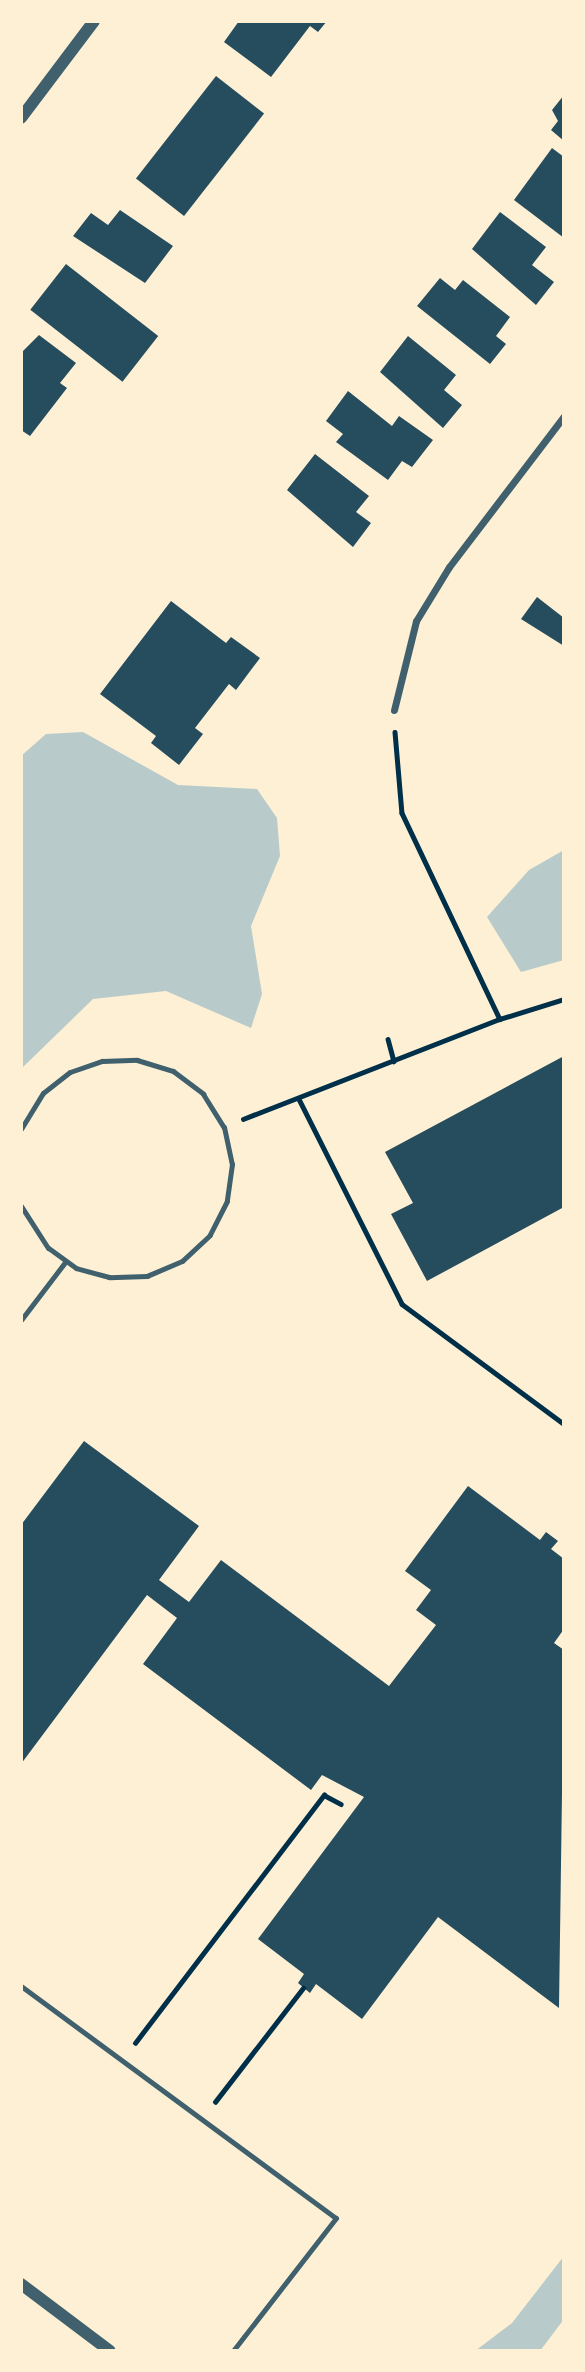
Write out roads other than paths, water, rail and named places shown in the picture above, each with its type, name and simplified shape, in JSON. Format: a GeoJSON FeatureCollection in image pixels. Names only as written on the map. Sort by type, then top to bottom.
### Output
{"type":"FeatureCollection","features":[{"type":"Feature","properties":{"kind":"street"},"geometry":{"type":"LineString","coordinates":[[21,118],[94,21]]}},
{"type":"Feature","properties":{"kind":"street"},"geometry":{"type":"LineString","coordinates":[[394,710],[416,621],[449,567],[564,416]]}},
{"type":"Feature","properties":{"kind":"street"},"geometry":{"type":"LineString","coordinates":[[21,2284],[110,2351]]}},
{"type":"Feature","properties":{"kind":"lane"},"geometry":{"type":"LineString","coordinates":[[21,1129],[43,1093],[70,1072],[102,1060],[137,1060],[173,1072],[203,1094],[224,1127],[232,1164],[227,1201],[210,1235],[182,1261],[147,1276],[109,1278],[66,1261],[48,1248],[21,1206]]}},
{"type":"Feature","properties":{"kind":"lane"},"geometry":{"type":"LineString","coordinates":[[21,1320],[66,1261]]}},
{"type":"Feature","properties":{"kind":"lane"},"geometry":{"type":"LineString","coordinates":[[21,1986],[336,2218],[233,2351]]}}]}
